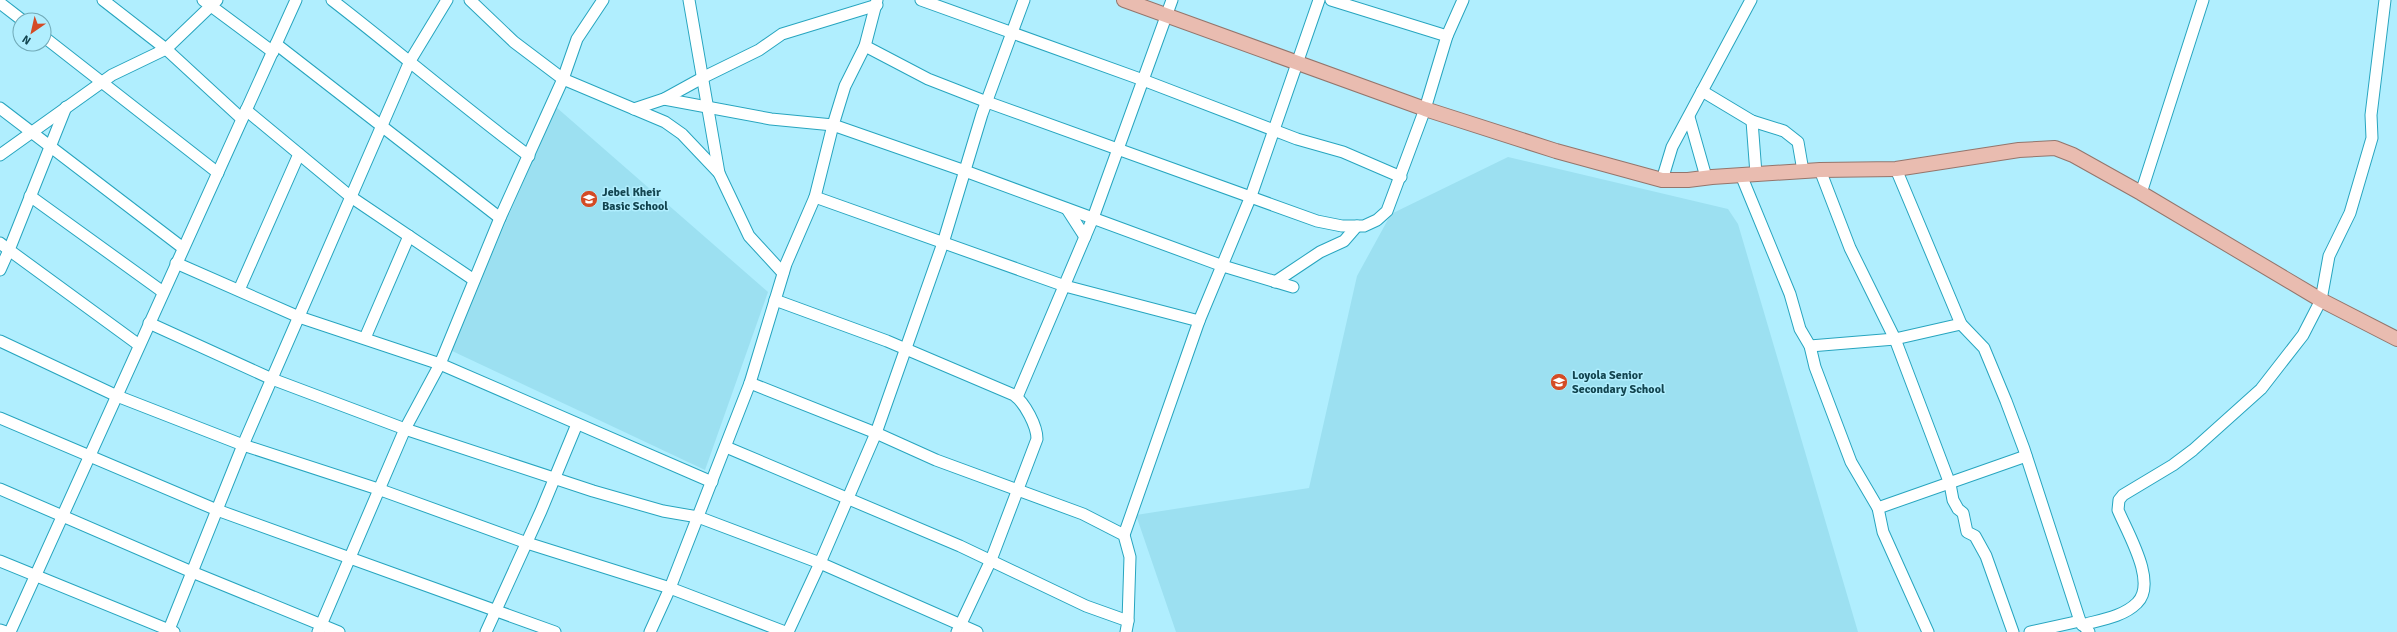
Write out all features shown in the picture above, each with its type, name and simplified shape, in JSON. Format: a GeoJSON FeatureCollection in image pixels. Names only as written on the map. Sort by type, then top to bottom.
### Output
{"type":"FeatureCollection","features":[{"type":"Feature","properties":{"kind":"main road"},"geometry":{"type":"LineString","coordinates":[[1124,0],[1425,109],[1556,151],[1662,180],[1688,180],[1706,177],[1820,170],[1896,169],[2019,150],[2055,148],[2073,155],[2141,193],[2322,300],[2397,339]]}},
{"type":"Feature","properties":{"kind":"street"},"geometry":{"type":"LineString","coordinates":[[103,0],[166,49],[244,114],[299,154],[351,197],[474,280]]}},
{"type":"Feature","properties":{"kind":"street"},"geometry":{"type":"LineString","coordinates":[[10,632],[61,516],[117,396],[296,0]]}},
{"type":"Feature","properties":{"kind":"street"},"geometry":{"type":"LineString","coordinates":[[332,0],[410,61],[475,115],[529,156]]}},
{"type":"Feature","properties":{"kind":"street"},"geometry":{"type":"LineString","coordinates":[[0,561],[170,631],[243,445],[381,127],[410,61],[447,0]]}},
{"type":"Feature","properties":{"kind":"street"},"geometry":{"type":"LineString","coordinates":[[470,0],[514,42],[563,79],[665,122],[682,134],[719,172]]}},
{"type":"Feature","properties":{"kind":"street"},"geometry":{"type":"LineString","coordinates":[[319,628],[405,429],[440,364],[500,218],[563,79],[577,39],[603,0]]}},
{"type":"Feature","properties":{"kind":"street"},"geometry":{"type":"LineString","coordinates":[[689,0],[704,77],[719,172],[749,236],[783,273]]}},
{"type":"Feature","properties":{"kind":"street"},"geometry":{"type":"LineString","coordinates":[[921,0],[1143,80],[1273,130],[1313,144],[1344,152],[1401,177]]}},
{"type":"Feature","properties":{"kind":"street"},"geometry":{"type":"LineString","coordinates":[[788,632],[820,563],[876,433],[907,349],[943,242],[986,102],[1024,0]]}},
{"type":"Feature","properties":{"kind":"street"},"geometry":{"type":"LineString","coordinates":[[1017,397],[1093,218],[1172,0]]}},
{"type":"Feature","properties":{"kind":"street"},"geometry":{"type":"LineString","coordinates":[[726,447],[990,560],[1127,627],[1130,557],[1124,535],[1199,321],[1251,196],[1319,0]]}},
{"type":"Feature","properties":{"kind":"street"},"geometry":{"type":"LineString","coordinates":[[1331,0],[1446,36]]}},
{"type":"Feature","properties":{"kind":"street"},"geometry":{"type":"LineString","coordinates":[[865,46],[928,79],[986,102],[1118,150],[1251,196],[1317,221],[1342,226],[1364,226],[1377,220],[1387,211],[1401,177],[1425,109],[1446,36],[1463,0]]}},
{"type":"Feature","properties":{"kind":"street"},"geometry":{"type":"LineString","coordinates":[[1662,180],[1672,147],[1751,0]]}},
{"type":"Feature","properties":{"kind":"street"},"geometry":{"type":"LineString","coordinates":[[2141,193],[2202,0]]}},
{"type":"Feature","properties":{"kind":"street"},"geometry":{"type":"LineString","coordinates":[[2030,632],[2084,626],[2113,617],[2137,603],[2141,597],[2144,579],[2143,568],[2118,510],[2119,500],[2123,495],[2173,465],[2193,450],[2261,389],[2303,334],[2322,300],[2329,256],[2350,213],[2372,138],[2371,115],[2385,0]]}},
{"type":"Feature","properties":{"kind":"street"},"geometry":{"type":"LineString","coordinates":[[0,155],[101,82],[112,75],[166,49],[210,2],[275,48],[500,218]]}},
{"type":"Feature","properties":{"kind":"street"},"geometry":{"type":"LineString","coordinates":[[634,109],[664,99],[704,77],[759,50],[782,34],[877,2]]}},
{"type":"Feature","properties":{"kind":"street"},"geometry":{"type":"LineString","coordinates":[[650,632],[670,588],[750,383],[783,273],[815,196],[832,125],[845,86],[865,46],[877,2]]}},
{"type":"Feature","properties":{"kind":"street"},"geometry":{"type":"LineString","coordinates":[[0,3],[12,12]]}},
{"type":"Feature","properties":{"kind":"street"},"geometry":{"type":"LineString","coordinates":[[52,44],[218,173]]}},
{"type":"Feature","properties":{"kind":"street"},"geometry":{"type":"LineString","coordinates":[[1702,91],[1752,121],[1784,131],[1798,142],[1803,171]]}},
{"type":"Feature","properties":{"kind":"street"},"geometry":{"type":"LineString","coordinates":[[664,99],[708,106],[771,119],[832,125],[965,171],[1223,266],[1293,287]]}},
{"type":"Feature","properties":{"kind":"street"},"geometry":{"type":"LineString","coordinates":[[0,108],[31,132],[51,145],[183,248]]}},
{"type":"Feature","properties":{"kind":"street"},"geometry":{"type":"LineString","coordinates":[[0,270],[4,246],[30,196],[66,108]]}},
{"type":"Feature","properties":{"kind":"street"},"geometry":{"type":"LineString","coordinates":[[1689,117],[1706,177]]}},
{"type":"Feature","properties":{"kind":"street"},"geometry":{"type":"LineString","coordinates":[[1752,121],[1756,174]]}},
{"type":"Feature","properties":{"kind":"street"},"geometry":{"type":"LineString","coordinates":[[239,290],[299,154]]}},
{"type":"Feature","properties":{"kind":"street"},"geometry":{"type":"LineString","coordinates":[[1896,169],[1961,324],[1984,348],[2026,456],[2084,626]]}},
{"type":"Feature","properties":{"kind":"street"},"geometry":{"type":"LineString","coordinates":[[1820,170],[1850,248],[1895,338],[1950,484],[1953,500],[1958,509],[1963,513],[1967,532],[1975,536],[1986,556],[2013,632]]}},
{"type":"Feature","properties":{"kind":"street"},"geometry":{"type":"LineString","coordinates":[[1741,175],[1790,294],[1800,329],[1810,346],[1815,367],[1851,462],[1859,479],[1878,508],[1883,532],[1928,632]]}},
{"type":"Feature","properties":{"kind":"street"},"geometry":{"type":"LineString","coordinates":[[30,196],[163,292]]}},
{"type":"Feature","properties":{"kind":"street"},"geometry":{"type":"LineString","coordinates":[[815,196],[1065,286],[1199,321]]}},
{"type":"Feature","properties":{"kind":"street"},"geometry":{"type":"LineString","coordinates":[[1067,209],[1085,237]]}},
{"type":"Feature","properties":{"kind":"street"},"geometry":{"type":"LineString","coordinates":[[1275,282],[1320,252],[1344,241],[1357,226]]}},
{"type":"Feature","properties":{"kind":"street"},"geometry":{"type":"LineString","coordinates":[[366,338],[410,236]]}},
{"type":"Feature","properties":{"kind":"street"},"geometry":{"type":"LineString","coordinates":[[4,246],[139,345]]}},
{"type":"Feature","properties":{"kind":"street"},"geometry":{"type":"LineString","coordinates":[[176,263],[299,316],[440,364],[712,482]]}},
{"type":"Feature","properties":{"kind":"street"},"geometry":{"type":"LineString","coordinates":[[775,300],[907,349],[1017,397],[1036,429],[1037,439],[1018,490],[990,560],[958,628]]}},
{"type":"Feature","properties":{"kind":"street"},"geometry":{"type":"LineString","coordinates":[[149,323],[272,379],[405,429],[555,478],[663,511],[698,517],[820,563],[958,628],[977,632]]}},
{"type":"Feature","properties":{"kind":"street"},"geometry":{"type":"LineString","coordinates":[[1810,346],[1895,338],[1961,324]]}},
{"type":"Feature","properties":{"kind":"street"},"geometry":{"type":"LineString","coordinates":[[0,341],[117,396],[243,445],[378,490],[526,544],[670,588],[785,632]]}},
{"type":"Feature","properties":{"kind":"street"},"geometry":{"type":"LineString","coordinates":[[750,383],[876,433],[936,460],[1083,514],[1124,535]]}},
{"type":"Feature","properties":{"kind":"street"},"geometry":{"type":"LineString","coordinates":[[0,418],[217,510],[555,632]]}},
{"type":"Feature","properties":{"kind":"street"},"geometry":{"type":"LineString","coordinates":[[486,632],[555,478],[577,424]]}},
{"type":"Feature","properties":{"kind":"street"},"geometry":{"type":"LineString","coordinates":[[1878,508],[1950,484],[1981,471],[2026,456]]}},
{"type":"Feature","properties":{"kind":"street"},"geometry":{"type":"LineString","coordinates":[[0,489],[319,628],[339,632]]}},
{"type":"Feature","properties":{"kind":"street"},"geometry":{"type":"LineString","coordinates":[[0,630],[6,632]]}},
{"type":"Feature","properties":{"kind":"shaded area","name":"Jebel Kheir Basic School"},"geometry":{"type":"Polygon","coordinates":[[[556,107],[768,292],[705,470],[450,350],[556,107]]]}},
{"type":"Feature","properties":{"kind":"shaded area","name":"Loyola Senior Secondary School"},"geometry":{"type":"Polygon","coordinates":[[[1508,157],[1728,209],[1738,224],[1858,632],[1176,632],[1136,515],[1309,488],[1357,276],[1391,214],[1508,157]]]}},
{"type":"Feature","properties":{"kind":"place","name":"Jebel Kheir Basic School"},"geometry":{"type":"Point","coordinates":[589,199]}},
{"type":"Feature","properties":{"kind":"place","name":"Loyola Senior Secondary School"},"geometry":{"type":"Point","coordinates":[1559,382]}}]}
